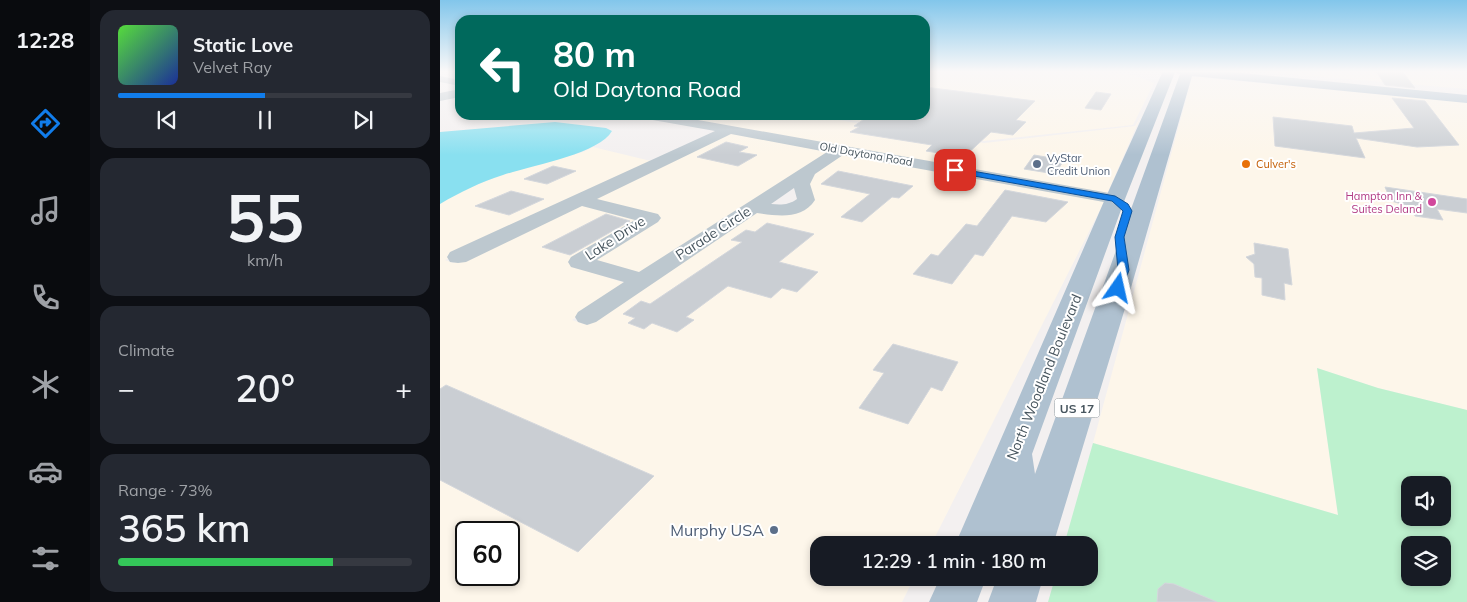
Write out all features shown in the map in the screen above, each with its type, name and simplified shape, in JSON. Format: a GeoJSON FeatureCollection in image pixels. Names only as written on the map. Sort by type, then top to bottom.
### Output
{"type":"FeatureCollection","features":[{"type":"Feature","properties":{"kind":"main road","name":"North Woodland Boulevard"},"geometry":{"type":"LineString","coordinates":[[991,534],[1015,450],[1126,197],[1142,134],[1157,99]]}},
{"type":"Feature","properties":{"kind":"main road","name":"North Woodland Boulevard"},"geometry":{"type":"LineString","coordinates":[[1126,197],[1161,154],[1177,99]]}},
{"type":"Feature","properties":{"kind":"main road"},"geometry":{"type":"LineString","coordinates":[[1142,134],[1154,142],[1161,154]]}},
{"type":"Feature","properties":{"kind":"main road","name":"US 17"},"geometry":{"type":"LineString","coordinates":[[1035,532],[1123,270],[1120,237],[1128,211],[1125,206],[1126,197]]}},
{"type":"Feature","properties":{"kind":"main road"},"geometry":{"type":"LineString","coordinates":[[1015,450],[1017,491],[1035,532]]}},
{"type":"Feature","properties":{"kind":"main road"},"geometry":{"type":"LineString","coordinates":[[953,602],[960,586]]}},
{"type":"Feature","properties":{"kind":"main road"},"geometry":{"type":"LineString","coordinates":[[1004,602],[1005,586]]}},
{"type":"Feature","properties":{"kind":"main road"},"geometry":{"type":"LineString","coordinates":[[1012,602],[1017,586]]}},
{"type":"Feature","properties":{"kind":"street","name":"Old Daytona Road"},"geometry":{"type":"LineString","coordinates":[[674,120],[840,150],[1126,197]]}},
{"type":"Feature","properties":{"kind":"street"},"geometry":{"type":"LineString","coordinates":[[458,257],[729,130]]}},
{"type":"Feature","properties":{"kind":"street","name":"Parade Circle"},"geometry":{"type":"LineString","coordinates":[[587,316],[840,150]]}},
{"type":"Feature","properties":{"kind":"street","name":"Lake Drive"},"geometry":{"type":"LineString","coordinates":[[580,200],[651,218],[579,262],[641,280]]}},
{"type":"Feature","properties":{"kind":"shaded area"},"geometry":{"type":"Polygon","coordinates":[[[930,99],[1146,99],[1133,125],[984,141],[850,120],[930,120],[930,99]]]}},
{"type":"Feature","properties":{"kind":"shaded area"},"geometry":{"type":"Polygon","coordinates":[[[1186,99],[1435,99],[1467,102],[1467,410],[1378,388],[1317,368],[1338,515],[1093,443],[1186,99]]]}},
{"type":"Feature","properties":{"kind":"shaded area"},"geometry":{"type":"Polygon","coordinates":[[[1141,116],[1107,194],[688,120],[839,120],[984,143],[1135,126],[1141,116]]]}},
{"type":"Feature","properties":{"kind":"shaded area"},"geometry":{"type":"Polygon","coordinates":[[[729,133],[832,151],[643,274],[592,259],[656,219],[591,198],[729,133]]]}},
{"type":"Feature","properties":{"kind":"shaded area"},"geometry":{"type":"Polygon","coordinates":[[[593,147],[655,162],[445,260],[453,263],[578,204],[640,220],[572,266],[628,284],[572,320],[584,324],[754,211],[788,214],[815,170],[841,153],[1105,200],[936,536],[810,536],[810,586],[910,586],[902,602],[440,602],[440,204],[461,191],[501,175],[583,152],[593,147]]]}},
{"type":"Feature","properties":{"kind":"green space"},"geometry":{"type":"Polygon","coordinates":[[[1317,368],[1378,388],[1467,410],[1467,602],[1048,602],[1053,586],[1098,586],[1098,536],[1067,536],[1093,443],[1338,515],[1317,368]]]}},
{"type":"Feature","properties":{"kind":"water"},"geometry":{"type":"Polygon","coordinates":[[[555,122],[606,128],[612,131],[605,139],[579,153],[495,178],[455,195],[440,204],[440,132],[555,122]]]}},
{"type":"Feature","properties":{"kind":"building"},"geometry":{"type":"Polygon","coordinates":[[[930,99],[1020,99],[1035,101],[1016,120],[1026,122],[1013,135],[991,132],[964,157],[926,151],[932,145],[850,132],[859,127],[854,126],[863,120],[930,120],[930,99]]]}},
{"type":"Feature","properties":{"kind":"building"},"geometry":{"type":"Polygon","coordinates":[[[1091,99],[1108,99],[1101,110],[1085,108],[1091,99]]]}},
{"type":"Feature","properties":{"kind":"building"},"geometry":{"type":"Polygon","coordinates":[[[1393,99],[1425,101],[1459,145],[1417,147],[1356,138],[1365,158],[1275,146],[1273,117],[1352,126],[1354,133],[1414,128],[1393,99]]]}},
{"type":"Feature","properties":{"kind":"building"},"geometry":{"type":"Polygon","coordinates":[[[726,142],[748,147],[739,152],[757,155],[738,166],[697,157],[726,142]]]}},
{"type":"Feature","properties":{"kind":"building","name":"VyStar Credit Union"},"geometry":{"type":"Polygon","coordinates":[[[1034,155],[1064,160],[1055,174],[1024,169],[1034,155]]]}},
{"type":"Feature","properties":{"kind":"building"},"geometry":{"type":"Polygon","coordinates":[[[553,166],[576,171],[547,184],[524,179],[553,166]]]}},
{"type":"Feature","properties":{"kind":"building"},"geometry":{"type":"Polygon","coordinates":[[[838,171],[913,186],[899,198],[892,197],[862,222],[841,217],[870,194],[821,184],[838,171]]]}},
{"type":"Feature","properties":{"kind":"building","name":"Hampton Inn & Suites Deland"},"geometry":{"type":"Polygon","coordinates":[[[1385,187],[1467,199],[1467,213],[1437,209],[1443,220],[1415,216],[1412,207],[1391,201],[1385,187]]]}},
{"type":"Feature","properties":{"kind":"building"},"geometry":{"type":"Polygon","coordinates":[[[1005,190],[1068,202],[1046,222],[1012,216],[983,256],[975,254],[952,284],[913,274],[931,254],[938,256],[966,224],[977,226],[1005,190]]]}},
{"type":"Feature","properties":{"kind":"building"},"geometry":{"type":"Polygon","coordinates":[[[511,191],[544,199],[509,215],[475,206],[511,191]]]}},
{"type":"Feature","properties":{"kind":"building"},"geometry":{"type":"Polygon","coordinates":[[[606,214],[630,221],[570,255],[542,247],[606,214]]]}},
{"type":"Feature","properties":{"kind":"building"},"geometry":{"type":"Polygon","coordinates":[[[767,223],[814,234],[779,262],[818,272],[797,292],[782,288],[771,298],[728,286],[686,317],[694,320],[677,332],[652,323],[644,329],[628,323],[635,318],[623,314],[641,301],[650,304],[742,242],[731,240],[746,230],[755,232],[767,223]]]}},
{"type":"Feature","properties":{"kind":"building"},"geometry":{"type":"Polygon","coordinates":[[[1254,243],[1288,249],[1292,285],[1284,283],[1285,300],[1262,295],[1262,278],[1255,277],[1254,264],[1246,257],[1255,254],[1254,243]]]}},
{"type":"Feature","properties":{"kind":"building"},"geometry":{"type":"Polygon","coordinates":[[[893,344],[958,362],[942,391],[931,387],[908,424],[859,408],[884,373],[873,370],[893,344]]]}},
{"type":"Feature","properties":{"kind":"building"},"geometry":{"type":"Polygon","coordinates":[[[446,385],[654,476],[578,552],[440,480],[440,389],[446,385]]]}},
{"type":"Feature","properties":{"kind":"building"},"geometry":{"type":"Polygon","coordinates":[[[1165,583],[1174,584],[1217,602],[1157,602],[1158,589],[1165,583]]]}},
{"type":"Feature","properties":{"kind":"place","name":"VyStar Credit Union"},"geometry":{"type":"Point","coordinates":[1037,164]}},
{"type":"Feature","properties":{"kind":"place","name":"Culver's"},"geometry":{"type":"Point","coordinates":[1246,164]}},
{"type":"Feature","properties":{"kind":"place","name":"Hampton Inn & Suites Deland"},"geometry":{"type":"Point","coordinates":[1432,202]}},
{"type":"Feature","properties":{"kind":"place","name":"Murphy USA"},"geometry":{"type":"Point","coordinates":[774,530]}},
{"type":"Feature","properties":{"kind":"route"},"geometry":{"type":"LineString","coordinates":[[955,170],[1115,199],[1125,206],[1128,211],[1120,237],[1123,270],[1118,288]]}}]}
